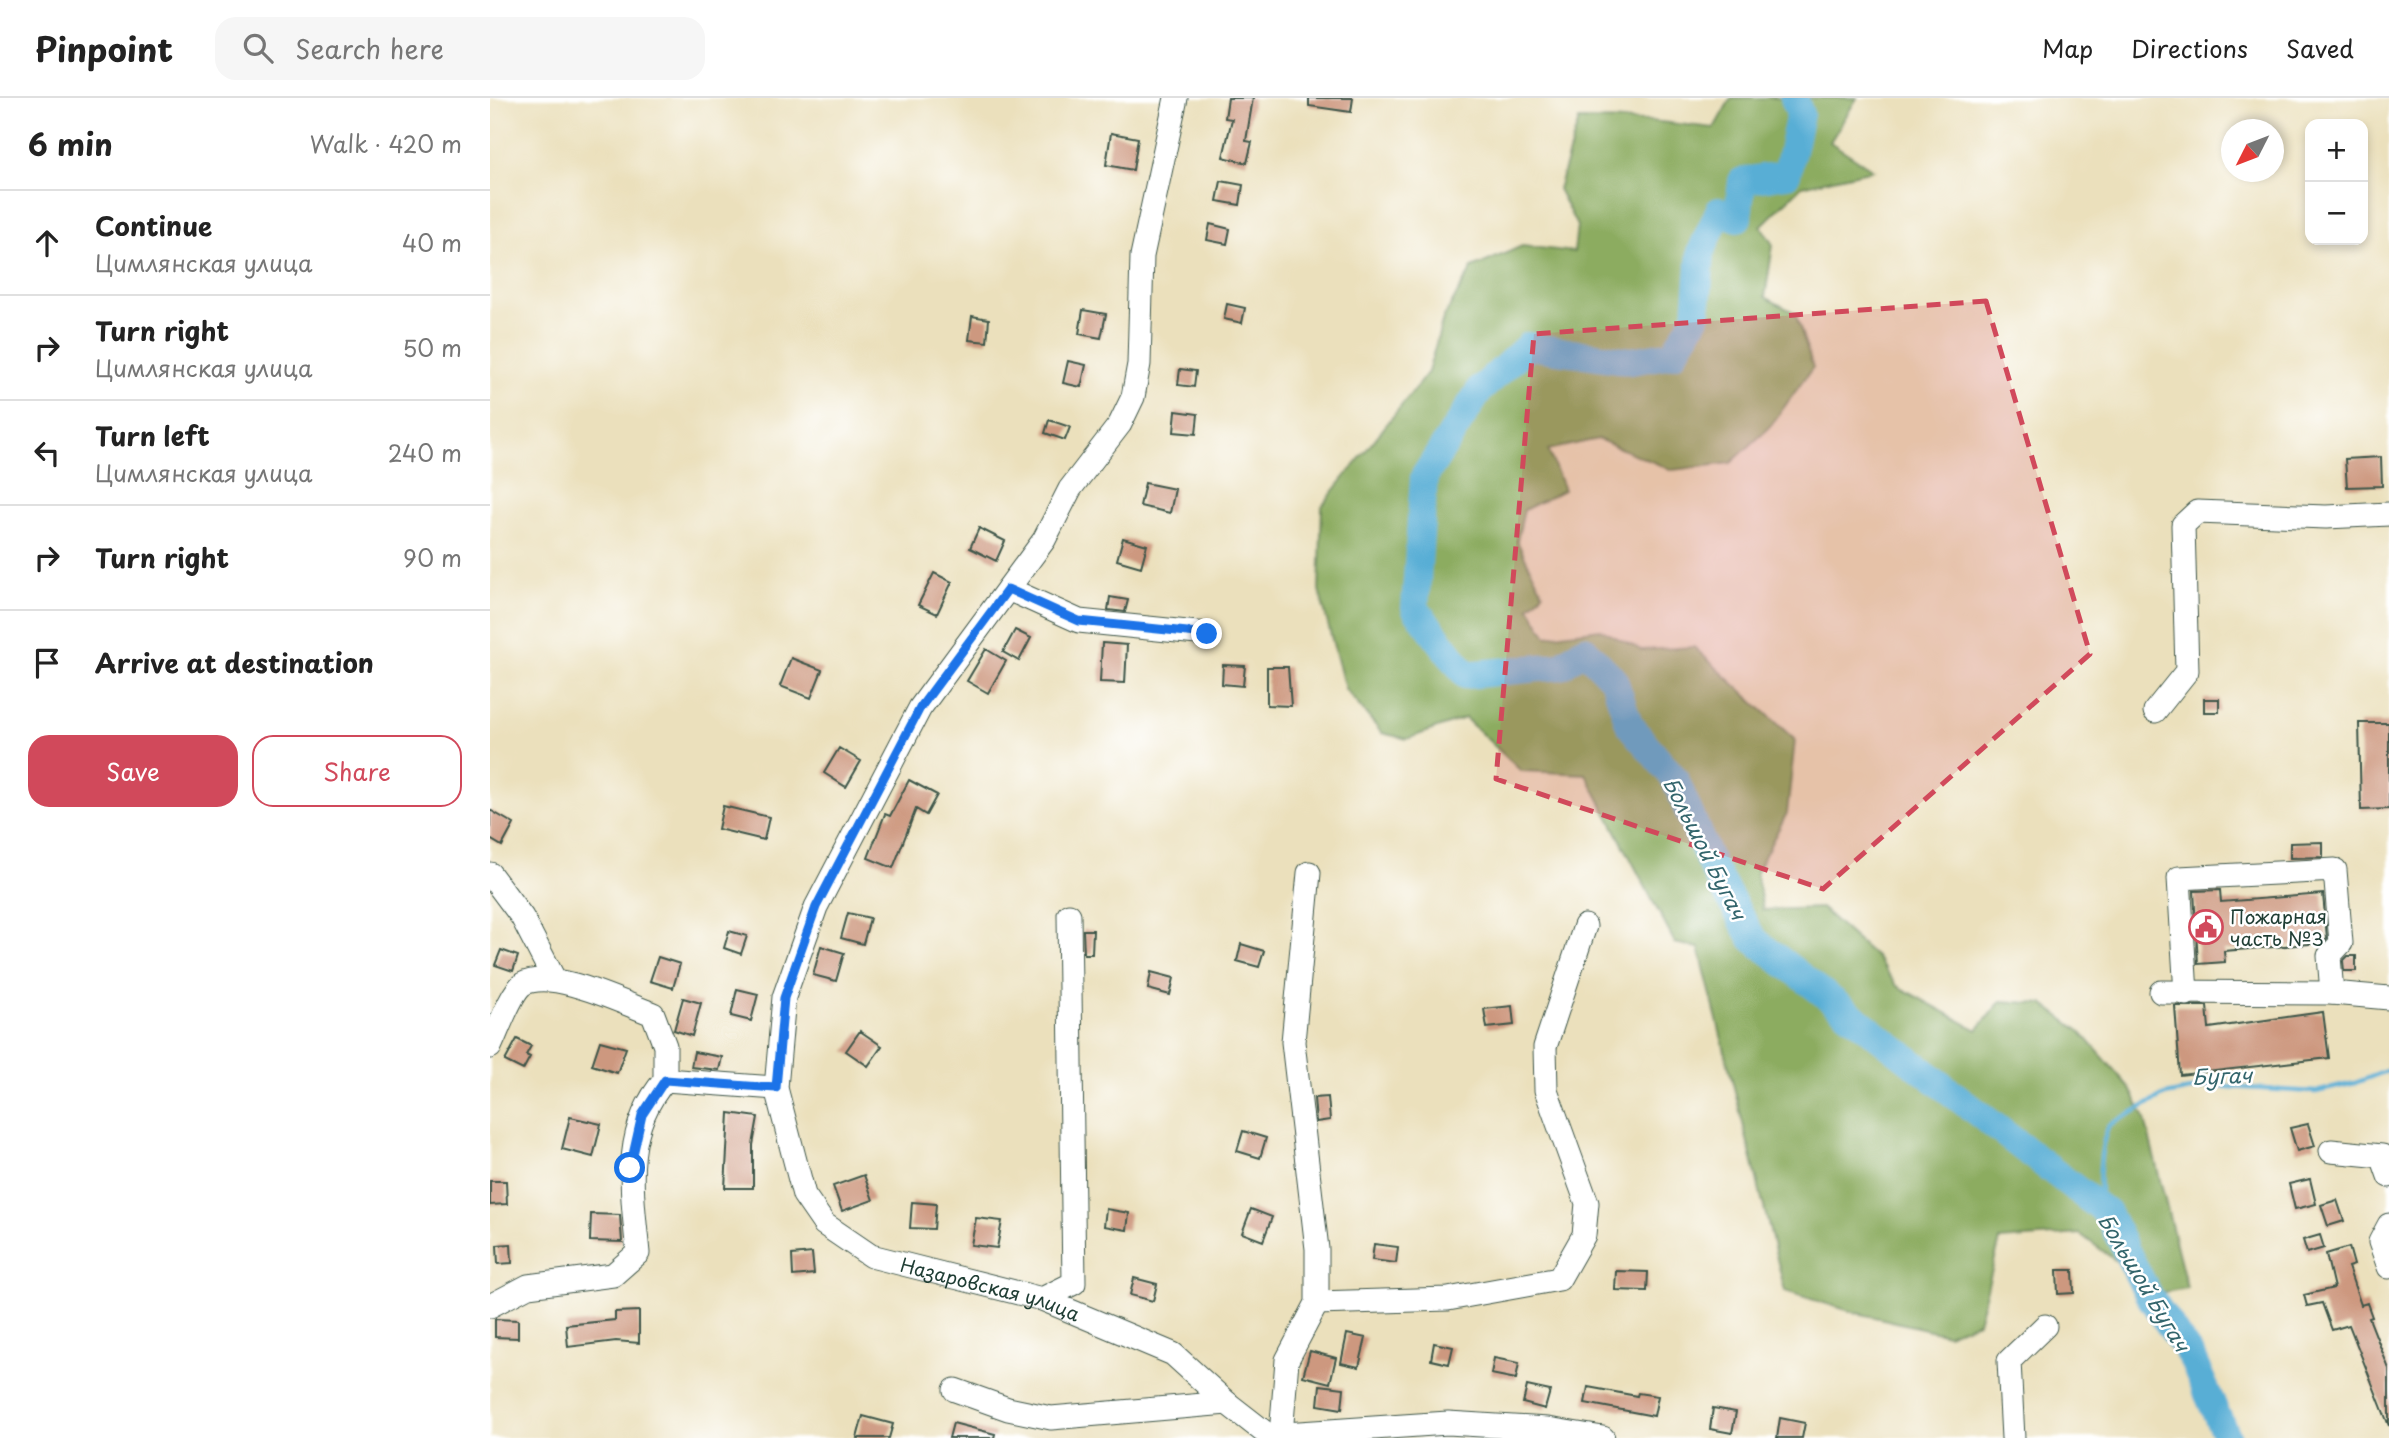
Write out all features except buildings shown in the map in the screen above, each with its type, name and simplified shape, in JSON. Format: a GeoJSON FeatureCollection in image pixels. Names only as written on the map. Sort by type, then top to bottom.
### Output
{"type":"FeatureCollection","features":[{"type":"Feature","properties":{"kind":"street","name":"Назаровская улица"},"geometry":{"type":"LineString","coordinates":[[1176,98],[1142,256],[1139,364],[1133,397],[1120,424],[1070,489],[1044,540],[920,708],[816,907],[784,998],[776,1088],[804,1195],[824,1224],[871,1256],[1042,1299],[1173,1354],[1227,1404],[1274,1436]]}},
{"type":"Feature","properties":{"kind":"street"},"geometry":{"type":"LineString","coordinates":[[2155,710],[2187,671],[2183,525],[2197,513],[2326,517],[2389,514]]}},
{"type":"Feature","properties":{"kind":"street"},"geometry":{"type":"LineString","coordinates":[[1008,589],[1079,621],[1207,634]]}},
{"type":"Feature","properties":{"kind":"street"},"geometry":{"type":"LineString","coordinates":[[2186,994],[2179,878],[2335,870],[2341,943],[2329,956],[2332,993]]}},
{"type":"Feature","properties":{"kind":"street"},"geometry":{"type":"LineString","coordinates":[[1309,873],[1293,1042],[1317,1249],[1317,1303],[1287,1360],[1274,1436],[1448,1423],[1548,1429],[1603,1438]]}},
{"type":"Feature","properties":{"kind":"street"},"geometry":{"type":"LineString","coordinates":[[490,874],[522,917],[554,979]]}},
{"type":"Feature","properties":{"kind":"street"},"geometry":{"type":"LineString","coordinates":[[1042,1299],[1074,1283],[1069,915]]}},
{"type":"Feature","properties":{"kind":"street"},"geometry":{"type":"LineString","coordinates":[[1317,1303],[1448,1299],[1559,1279],[1584,1235],[1587,1202],[1546,1090],[1545,1047],[1585,926]]}},
{"type":"Feature","properties":{"kind":"street"},"geometry":{"type":"LineString","coordinates":[[490,1047],[515,993],[523,984],[554,979],[653,1014],[664,1046],[665,1080],[642,1115],[630,1168],[638,1253],[613,1275],[528,1286],[490,1306]]}},
{"type":"Feature","properties":{"kind":"street"},"geometry":{"type":"LineString","coordinates":[[2161,992],[2332,993],[2389,998]]}},
{"type":"Feature","properties":{"kind":"street"},"geometry":{"type":"LineString","coordinates":[[665,1080],[776,1088]]}},
{"type":"Feature","properties":{"kind":"street"},"geometry":{"type":"LineString","coordinates":[[2331,1151],[2382,1156],[2389,1177]]}},
{"type":"Feature","properties":{"kind":"street"},"geometry":{"type":"LineString","coordinates":[[2389,1225],[2380,1242],[2389,1267]]}},
{"type":"Feature","properties":{"kind":"street"},"geometry":{"type":"LineString","coordinates":[[2013,1438],[2009,1361],[2045,1326]]}},
{"type":"Feature","properties":{"kind":"street"},"geometry":{"type":"LineString","coordinates":[[955,1390],[1008,1409],[1051,1418],[1227,1404]]}},
{"type":"Feature","properties":{"kind":"highlighted area"},"geometry":{"type":"Polygon","coordinates":[[[1986,301],[2090,654],[1823,889],[1496,779],[1534,334],[1986,301]]]}},
{"type":"Feature","properties":{"kind":"green space"},"geometry":{"type":"Polygon","coordinates":[[[1731,98],[1857,98],[1830,142],[1873,170],[1802,186],[1761,226],[1773,245],[1765,297],[1795,313],[1813,367],[1769,428],[1731,463],[1672,470],[1598,439],[1548,450],[1564,490],[1524,510],[1517,541],[1543,593],[1529,607],[1547,636],[1600,629],[1641,650],[1694,647],[1795,740],[1787,813],[1756,872],[1763,910],[1821,908],[1876,957],[1897,986],[1977,1030],[2001,1001],[2043,1004],[2081,1032],[2129,1087],[2144,1116],[2187,1288],[2159,1293],[2080,1234],[2000,1240],[1978,1322],[1947,1334],[1853,1312],[1785,1291],[1699,948],[1675,943],[1586,774],[1521,771],[1465,718],[1407,739],[1382,733],[1345,689],[1319,590],[1322,506],[1428,372],[1443,319],[1472,268],[1522,246],[1574,252],[1577,226],[1558,189],[1579,120],[1651,121],[1714,128],[1731,98]]]}},
{"type":"Feature","properties":{"kind":"waterway","name":"Большой Бугач"},"geometry":{"type":"LineString","coordinates":[[1794,98],[1800,114],[1787,174],[1742,181],[1738,218],[1719,211],[1701,252],[1696,317],[1673,354],[1631,361],[1528,346],[1480,390],[1424,477],[1415,608],[1466,675],[1561,666],[1584,649],[1614,680],[1630,726],[1675,779],[1712,867],[1753,939],[2107,1213],[2148,1294],[2192,1358],[2227,1438]]}},
{"type":"Feature","properties":{"kind":"waterway","name":"Бугач"},"geometry":{"type":"LineString","coordinates":[[2107,1213],[2101,1194],[2100,1170],[2109,1125],[2165,1095],[2211,1086],[2316,1092],[2355,1083],[2389,1070]]}},
{"type":"Feature","properties":{"kind":"place","name":"Пожарная часть №3"},"geometry":{"type":"Point","coordinates":[2206,927]}},
{"type":"Feature","properties":{"kind":"route"},"geometry":{"type":"LineString","coordinates":[[630,1168],[642,1115],[665,1080],[776,1088],[784,998],[816,907],[920,708],[1008,589],[1079,621],[1207,634]]}}]}
